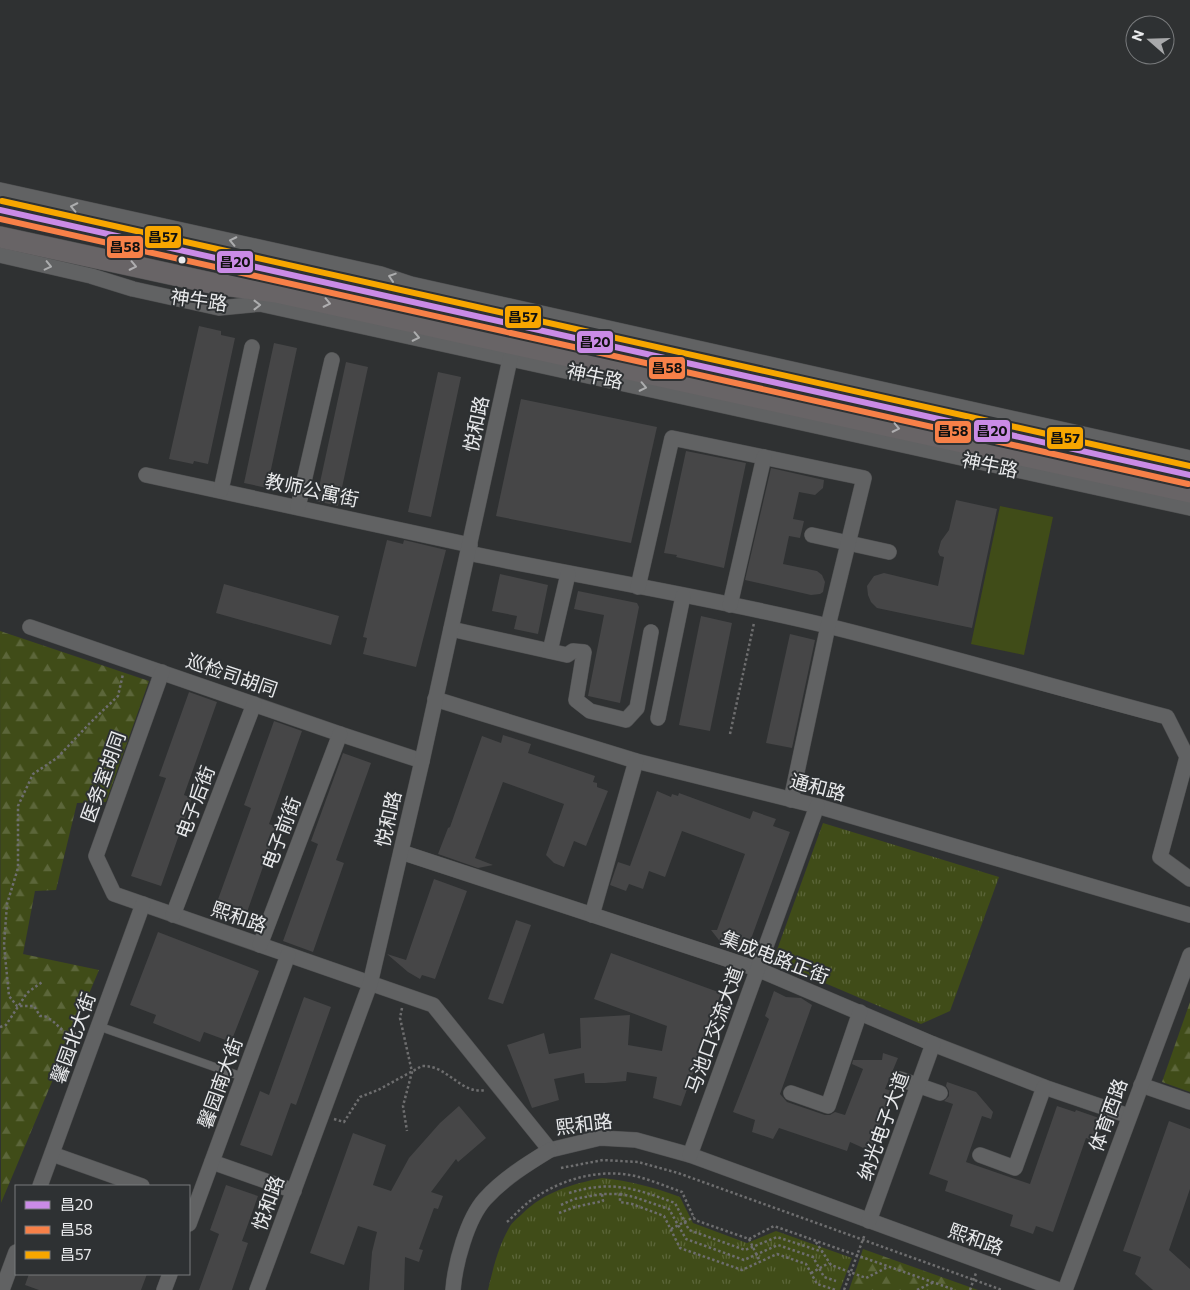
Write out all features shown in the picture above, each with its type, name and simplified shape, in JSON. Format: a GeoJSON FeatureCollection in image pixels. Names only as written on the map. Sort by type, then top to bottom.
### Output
{"type":"FeatureCollection","features":[{"type":"Feature","properties":{"kind":"main road","name":"神牛路"},"geometry":{"type":"LineString","coordinates":[[0,210],[1190,475]]}},
{"type":"Feature","properties":{"kind":"main road","name":"神牛路"},"geometry":{"type":"LineString","coordinates":[[0,238],[216,284],[276,292],[512,351],[1190,492]]}},
{"type":"Feature","properties":{"kind":"street"},"geometry":{"type":"LineString","coordinates":[[0,190],[381,274],[411,284],[1190,458]]}},
{"type":"Feature","properties":{"kind":"street","name":"神牛路"},"geometry":{"type":"LineString","coordinates":[[0,255],[91,276],[134,289],[219,308],[260,304],[512,351],[909,447],[1190,508]]}},
{"type":"Feature","properties":{"kind":"street"},"geometry":{"type":"LineString","coordinates":[[221,490],[252,347]]}},
{"type":"Feature","properties":{"kind":"street","name":"悦和路"},"geometry":{"type":"LineString","coordinates":[[257,1290],[370,984],[422,761],[512,351]]}},
{"type":"Feature","properties":{"kind":"street"},"geometry":{"type":"LineString","coordinates":[[298,508],[332,360]]}},
{"type":"Feature","properties":{"kind":"street"},"geometry":{"type":"LineString","coordinates":[[638,588],[672,438],[864,478],[828,626],[791,800]]}},
{"type":"Feature","properties":{"kind":"street"},"geometry":{"type":"LineString","coordinates":[[730,605],[764,457]]}},
{"type":"Feature","properties":{"kind":"street","name":"教师公寓街"},"geometry":{"type":"LineString","coordinates":[[146,475],[298,508],[568,574],[757,610],[828,626],[1168,717],[1187,757],[1160,857],[1190,879]]}},
{"type":"Feature","properties":{"kind":"street"},"geometry":{"type":"LineString","coordinates":[[812,535],[890,552]]}},
{"type":"Feature","properties":{"kind":"street"},"geometry":{"type":"LineString","coordinates":[[550,651],[568,574]]}},
{"type":"Feature","properties":{"kind":"street"},"geometry":{"type":"LineString","coordinates":[[658,718],[683,596]]}},
{"type":"Feature","properties":{"kind":"street","name":"巡检司胡同"},"geometry":{"type":"LineString","coordinates":[[30,627],[422,761]]}},
{"type":"Feature","properties":{"kind":"street"},"geometry":{"type":"LineString","coordinates":[[451,629],[567,655],[573,650],[584,652],[576,700],[590,711],[626,720],[637,708],[651,632]]}},
{"type":"Feature","properties":{"kind":"street","name":"医务室胡同"},"geometry":{"type":"LineString","coordinates":[[114,894],[96,856],[162,672]]}},
{"type":"Feature","properties":{"kind":"street","name":"通和路"},"geometry":{"type":"LineString","coordinates":[[435,699],[636,761],[817,806],[1190,916]]}},
{"type":"Feature","properties":{"kind":"street","name":"电子后街"},"geometry":{"type":"LineString","coordinates":[[173,915],[254,704]]}},
{"type":"Feature","properties":{"kind":"street","name":"电子前街"},"geometry":{"type":"LineString","coordinates":[[260,946],[340,734]]}},
{"type":"Feature","properties":{"kind":"street"},"geometry":{"type":"LineString","coordinates":[[592,915],[636,761]]}},
{"type":"Feature","properties":{"kind":"street","name":"马池口交流大道"},"geometry":{"type":"LineString","coordinates":[[690,1155],[817,806]]}},
{"type":"Feature","properties":{"kind":"street","name":"集成电路正街"},"geometry":{"type":"LineString","coordinates":[[400,852],[757,969],[933,1044],[1129,1116]]}},
{"type":"Feature","properties":{"kind":"street","name":"熙和路"},"geometry":{"type":"LineString","coordinates":[[114,894],[433,1005],[550,1150],[600,1138],[636,1140],[690,1155],[1059,1290]]}},
{"type":"Feature","properties":{"kind":"street","name":"馨园北大街"},"geometry":{"type":"LineString","coordinates":[[40,1185],[143,904]]}},
{"type":"Feature","properties":{"kind":"street","name":"馨园南大街"},"geometry":{"type":"LineString","coordinates":[[190,1217],[192,1204],[212,1162],[288,955]]}},
{"type":"Feature","properties":{"kind":"street","name":"体育西路"},"geometry":{"type":"LineString","coordinates":[[1065,1290],[1190,955]]}},
{"type":"Feature","properties":{"kind":"street"},"geometry":{"type":"LineString","coordinates":[[792,1093],[828,1106],[860,1012]]}},
{"type":"Feature","properties":{"kind":"street","name":"纳光电子大道"},"geometry":{"type":"LineString","coordinates":[[869,1221],[933,1044]]}},
{"type":"Feature","properties":{"kind":"street"},"geometry":{"type":"LineString","coordinates":[[900,1079],[940,1093]]}},
{"type":"Feature","properties":{"kind":"street"},"geometry":{"type":"LineString","coordinates":[[1141,1085],[1190,1102]]}},
{"type":"Feature","properties":{"kind":"street"},"geometry":{"type":"LineString","coordinates":[[980,1155],[1015,1168],[1044,1086]]}},
{"type":"Feature","properties":{"kind":"street"},"geometry":{"type":"LineString","coordinates":[[453,1290],[457,1262],[472,1222],[484,1200],[524,1165],[550,1150]]}},
{"type":"Feature","properties":{"kind":"street"},"geometry":{"type":"LineString","coordinates":[[52,1154],[139,1185]]}},
{"type":"Feature","properties":{"kind":"street"},"geometry":{"type":"LineString","coordinates":[[212,1162],[294,1191]]}},
{"type":"Feature","properties":{"kind":"street"},"geometry":{"type":"LineString","coordinates":[[2,1290],[15,1255]]}},
{"type":"Feature","properties":{"kind":"street"},"geometry":{"type":"LineString","coordinates":[[164,1290],[170,1275]]}},
{"type":"Feature","properties":{"kind":"lane"},"geometry":{"type":"LineString","coordinates":[[98,1026],[243,1077]]}},
{"type":"Feature","properties":{"kind":"path"},"geometry":{"type":"LineString","coordinates":[[730,734],[757,610]]}},
{"type":"Feature","properties":{"kind":"path"},"geometry":{"type":"LineString","coordinates":[[17,1006],[9,996],[4,945],[7,904],[18,868],[18,806],[33,774],[57,758],[118,696],[127,660]]}},
{"type":"Feature","properties":{"kind":"path"},"geometry":{"type":"LineString","coordinates":[[0,1027],[6,1025],[27,993],[42,982]]}},
{"type":"Feature","properties":{"kind":"path"},"geometry":{"type":"LineString","coordinates":[[404,996],[400,1018],[412,1072],[403,1106],[407,1131]]}},
{"type":"Feature","properties":{"kind":"path"},"geometry":{"type":"LineString","coordinates":[[17,1006],[34,1006],[40,1016],[49,1018],[61,1030],[75,1034],[98,1026]]}},
{"type":"Feature","properties":{"kind":"path"},"geometry":{"type":"LineString","coordinates":[[322,1115],[344,1122],[360,1097],[378,1090],[422,1066],[443,1070],[462,1085],[478,1091],[499,1086]]}},
{"type":"Feature","properties":{"kind":"path"},"geometry":{"type":"LineString","coordinates":[[561,1168],[603,1160],[638,1162],[678,1173],[1002,1290]]}},
{"type":"Feature","properties":{"kind":"path"},"geometry":{"type":"LineString","coordinates":[[507,1222],[528,1202],[564,1182],[586,1175],[612,1174],[637,1177],[682,1192],[695,1220],[749,1239],[760,1262]]}},
{"type":"Feature","properties":{"kind":"path"},"geometry":{"type":"LineString","coordinates":[[569,1193],[602,1186],[636,1189],[675,1203],[690,1230],[745,1250],[777,1237],[823,1252]]}},
{"type":"Feature","properties":{"kind":"path"},"geometry":{"type":"LineString","coordinates":[[559,1214],[575,1207],[602,1201],[602,1194]]}},
{"type":"Feature","properties":{"kind":"path"},"geometry":{"type":"LineString","coordinates":[[561,1205],[574,1199],[602,1194],[620,1194],[634,1197],[670,1209],[686,1239],[744,1260],[778,1245],[813,1257],[824,1277],[836,1281]]}},
{"type":"Feature","properties":{"kind":"path"},"geometry":{"type":"LineString","coordinates":[[620,1194],[620,1202],[632,1204],[664,1216],[680,1248],[742,1270],[777,1254],[806,1264],[817,1284],[836,1290]]}},
{"type":"Feature","properties":{"kind":"path"},"geometry":{"type":"LineString","coordinates":[[670,1229],[694,1217]]}},
{"type":"Feature","properties":{"kind":"path"},"geometry":{"type":"LineString","coordinates":[[844,1290],[869,1221]]}},
{"type":"Feature","properties":{"kind":"path"},"geometry":{"type":"LineString","coordinates":[[749,1239],[774,1226],[956,1290]]}},
{"type":"Feature","properties":{"kind":"path"},"geometry":{"type":"LineString","coordinates":[[816,1241],[831,1265],[866,1278],[889,1266]]}},
{"type":"Feature","properties":{"kind":"path"},"geometry":{"type":"LineString","coordinates":[[811,1273],[830,1263]]}},
{"type":"Feature","properties":{"kind":"path"},"geometry":{"type":"LineString","coordinates":[[970,1290],[974,1280]]}},
{"type":"Feature","properties":{"kind":"path"},"geometry":{"type":"LineString","coordinates":[[917,1290],[934,1282]]}},
{"type":"Feature","properties":{"kind":"green space"},"geometry":{"type":"Polygon","coordinates":[[[1000,506],[1053,517],[1024,655],[971,644],[1000,506]]]}},
{"type":"Feature","properties":{"kind":"green space"},"geometry":{"type":"Polygon","coordinates":[[[0,631],[149,681],[106,802],[77,803],[56,890],[35,891],[23,954],[99,970],[1,1203],[0,631]]]}},
{"type":"Feature","properties":{"kind":"green space"},"geometry":{"type":"Polygon","coordinates":[[[823,823],[999,877],[950,1011],[921,1024],[773,961],[823,823]]]}},
{"type":"Feature","properties":{"kind":"green space"},"geometry":{"type":"Polygon","coordinates":[[[1190,1002],[1190,1092],[1162,1082],[1190,1002]]]}},
{"type":"Feature","properties":{"kind":"green space"},"geometry":{"type":"Polygon","coordinates":[[[602,1178],[642,1185],[680,1197],[693,1223],[747,1243],[776,1231],[852,1258],[840,1290],[488,1290],[502,1243],[515,1220],[531,1206],[559,1190],[602,1178]]]}},
{"type":"Feature","properties":{"kind":"green space"},"geometry":{"type":"Polygon","coordinates":[[[863,1249],[978,1290],[849,1290],[863,1249]]]}},
{"type":"Feature","properties":{"kind":"building"},"geometry":{"type":"Polygon","coordinates":[[[199,326],[221,331],[221,335],[235,338],[208,464],[194,461],[193,464],[169,459],[199,326]]]}},
{"type":"Feature","properties":{"kind":"building"},"geometry":{"type":"Polygon","coordinates":[[[274,343],[297,348],[267,488],[244,483],[274,343]]]}},
{"type":"Feature","properties":{"kind":"building"},"geometry":{"type":"Polygon","coordinates":[[[346,362],[368,367],[338,506],[316,501],[346,362]]]}},
{"type":"Feature","properties":{"kind":"building"},"geometry":{"type":"Polygon","coordinates":[[[438,372],[461,377],[431,517],[408,512],[438,372]]]}},
{"type":"Feature","properties":{"kind":"building"},"geometry":{"type":"Polygon","coordinates":[[[521,399],[657,427],[631,543],[496,516],[521,399]]]}},
{"type":"Feature","properties":{"kind":"building"},"geometry":{"type":"Polygon","coordinates":[[[686,451],[746,463],[724,568],[664,553],[686,451]]]}},
{"type":"Feature","properties":{"kind":"building"},"geometry":{"type":"Polygon","coordinates":[[[771,468],[824,480],[823,488],[815,495],[799,492],[793,519],[804,521],[800,538],[789,536],[783,564],[817,571],[822,575],[825,582],[823,592],[820,594],[811,595],[745,580],[771,468]]]}},
{"type":"Feature","properties":{"kind":"building"},"geometry":{"type":"Polygon","coordinates":[[[956,500],[997,509],[972,628],[877,608],[871,602],[867,586],[874,576],[884,573],[938,586],[944,557],[940,556],[938,552],[941,541],[949,530],[956,500]]]}},
{"type":"Feature","properties":{"kind":"building"},"geometry":{"type":"Polygon","coordinates":[[[387,540],[403,544],[404,540],[446,550],[416,667],[363,654],[367,638],[363,637],[387,540]]]}},
{"type":"Feature","properties":{"kind":"building"},"geometry":{"type":"Polygon","coordinates":[[[500,574],[548,585],[538,634],[514,629],[517,616],[492,611],[500,574]]]}},
{"type":"Feature","properties":{"kind":"building"},"geometry":{"type":"Polygon","coordinates":[[[224,584],[339,616],[331,645],[216,613],[224,584]]]}},
{"type":"Feature","properties":{"kind":"building"},"geometry":{"type":"Polygon","coordinates":[[[578,591],[637,603],[639,607],[620,703],[588,696],[604,615],[574,609],[578,591]]]}},
{"type":"Feature","properties":{"kind":"building"},"geometry":{"type":"Polygon","coordinates":[[[701,616],[732,623],[710,731],[679,725],[701,616]]]}},
{"type":"Feature","properties":{"kind":"building"},"geometry":{"type":"Polygon","coordinates":[[[790,634],[815,640],[792,748],[766,743],[790,634]]]}},
{"type":"Feature","properties":{"kind":"building"},"geometry":{"type":"Polygon","coordinates":[[[189,692],[217,702],[184,795],[192,798],[161,886],[131,876],[166,778],[159,776],[189,692]]]}},
{"type":"Feature","properties":{"kind":"building"},"geometry":{"type":"Polygon","coordinates":[[[274,721],[302,731],[269,824],[277,827],[246,915],[216,905],[251,808],[244,805],[274,721]]]}},
{"type":"Feature","properties":{"kind":"building"},"geometry":{"type":"Polygon","coordinates":[[[503,735],[531,744],[528,753],[595,776],[593,782],[597,783],[597,787],[608,791],[586,846],[574,841],[564,867],[554,863],[546,855],[564,804],[503,782],[475,858],[493,865],[478,868],[438,854],[450,827],[482,736],[501,743],[503,735]]]}},
{"type":"Feature","properties":{"kind":"building"},"geometry":{"type":"Polygon","coordinates":[[[343,753],[371,763],[336,860],[344,863],[313,952],[283,941],[318,844],[311,841],[343,753]]]}},
{"type":"Feature","properties":{"kind":"building"},"geometry":{"type":"Polygon","coordinates":[[[657,791],[671,797],[672,794],[678,796],[679,793],[750,819],[753,811],[776,819],[773,826],[790,832],[747,950],[733,945],[732,948],[722,944],[711,930],[717,930],[745,854],[682,831],[665,877],[649,871],[643,889],[629,884],[626,891],[610,885],[618,862],[630,866],[657,791]]]}},
{"type":"Feature","properties":{"kind":"building"},"geometry":{"type":"Polygon","coordinates":[[[434,879],[467,891],[435,979],[422,975],[420,979],[408,972],[387,954],[406,960],[434,879]]]}},
{"type":"Feature","properties":{"kind":"building"},"geometry":{"type":"Polygon","coordinates":[[[516,920],[531,925],[503,1004],[488,999],[516,920]]]}},
{"type":"Feature","properties":{"kind":"building"},"geometry":{"type":"Polygon","coordinates":[[[158,932],[259,971],[231,1042],[204,1032],[200,1042],[153,1023],[156,1015],[130,1005],[158,932]]]}},
{"type":"Feature","properties":{"kind":"building"},"geometry":{"type":"Polygon","coordinates":[[[611,953],[721,993],[681,1106],[653,1098],[657,1077],[627,1072],[626,1081],[585,1083],[584,1073],[554,1079],[559,1100],[532,1108],[507,1045],[544,1033],[549,1054],[581,1048],[580,1018],[630,1015],[628,1045],[662,1051],[667,1026],[594,999],[611,953]]]}},
{"type":"Feature","properties":{"kind":"building"},"geometry":{"type":"Polygon","coordinates":[[[774,991],[786,997],[801,998],[812,1005],[780,1094],[787,1102],[825,1115],[835,1112],[845,1115],[863,1069],[852,1064],[853,1060],[882,1060],[883,1053],[898,1058],[885,1089],[892,1091],[870,1151],[850,1142],[847,1151],[779,1128],[773,1139],[752,1132],[755,1120],[733,1112],[769,1019],[765,1016],[774,991]]]}},
{"type":"Feature","properties":{"kind":"building"},"geometry":{"type":"Polygon","coordinates":[[[304,997],[331,1007],[296,1105],[291,1103],[272,1156],[240,1145],[260,1091],[269,1095],[304,997]]]}},
{"type":"Feature","properties":{"kind":"building"},"geometry":{"type":"Polygon","coordinates":[[[947,1082],[976,1092],[993,1112],[991,1119],[982,1116],[966,1162],[1030,1184],[1057,1106],[1102,1119],[1094,1141],[1086,1138],[1053,1232],[1036,1226],[1033,1234],[1010,1226],[1013,1215],[945,1191],[948,1181],[929,1174],[953,1104],[944,1101],[949,1096],[946,1086],[947,1082]]]}},
{"type":"Feature","properties":{"kind":"building"},"geometry":{"type":"Polygon","coordinates":[[[459,1106],[486,1138],[458,1162],[456,1159],[431,1192],[443,1196],[438,1209],[434,1208],[419,1249],[423,1250],[419,1262],[405,1257],[404,1290],[369,1290],[372,1252],[377,1232],[358,1226],[344,1265],[310,1253],[353,1133],[386,1145],[373,1185],[391,1191],[409,1158],[440,1123],[459,1106]]]}},
{"type":"Feature","properties":{"kind":"building"},"geometry":{"type":"Polygon","coordinates":[[[1169,1121],[1190,1129],[1190,1189],[1169,1250],[1190,1269],[1190,1290],[1153,1290],[1135,1274],[1141,1257],[1123,1251],[1169,1121]]]}},
{"type":"Feature","properties":{"kind":"building"},"geometry":{"type":"Polygon","coordinates":[[[226,1185],[258,1196],[242,1241],[248,1243],[232,1290],[199,1290],[219,1234],[210,1230],[226,1185]]]}},
{"type":"Feature","properties":{"kind":"building"},"geometry":{"type":"Polygon","coordinates":[[[29,1275],[147,1275],[141,1290],[39,1290],[25,1285],[29,1275]]]}},
{"type":"Feature","properties":{"kind":"transit line","name":"昌57"},"geometry":{"type":"LineString","coordinates":[[2,201],[1190,466]]}},
{"type":"Feature","properties":{"kind":"transit line","name":"昌20"},"geometry":{"type":"LineString","coordinates":[[0,210],[1190,475]]}},
{"type":"Feature","properties":{"kind":"transit line","name":"昌58"},"geometry":{"type":"LineString","coordinates":[[0,219],[1188,484]]}}]}
